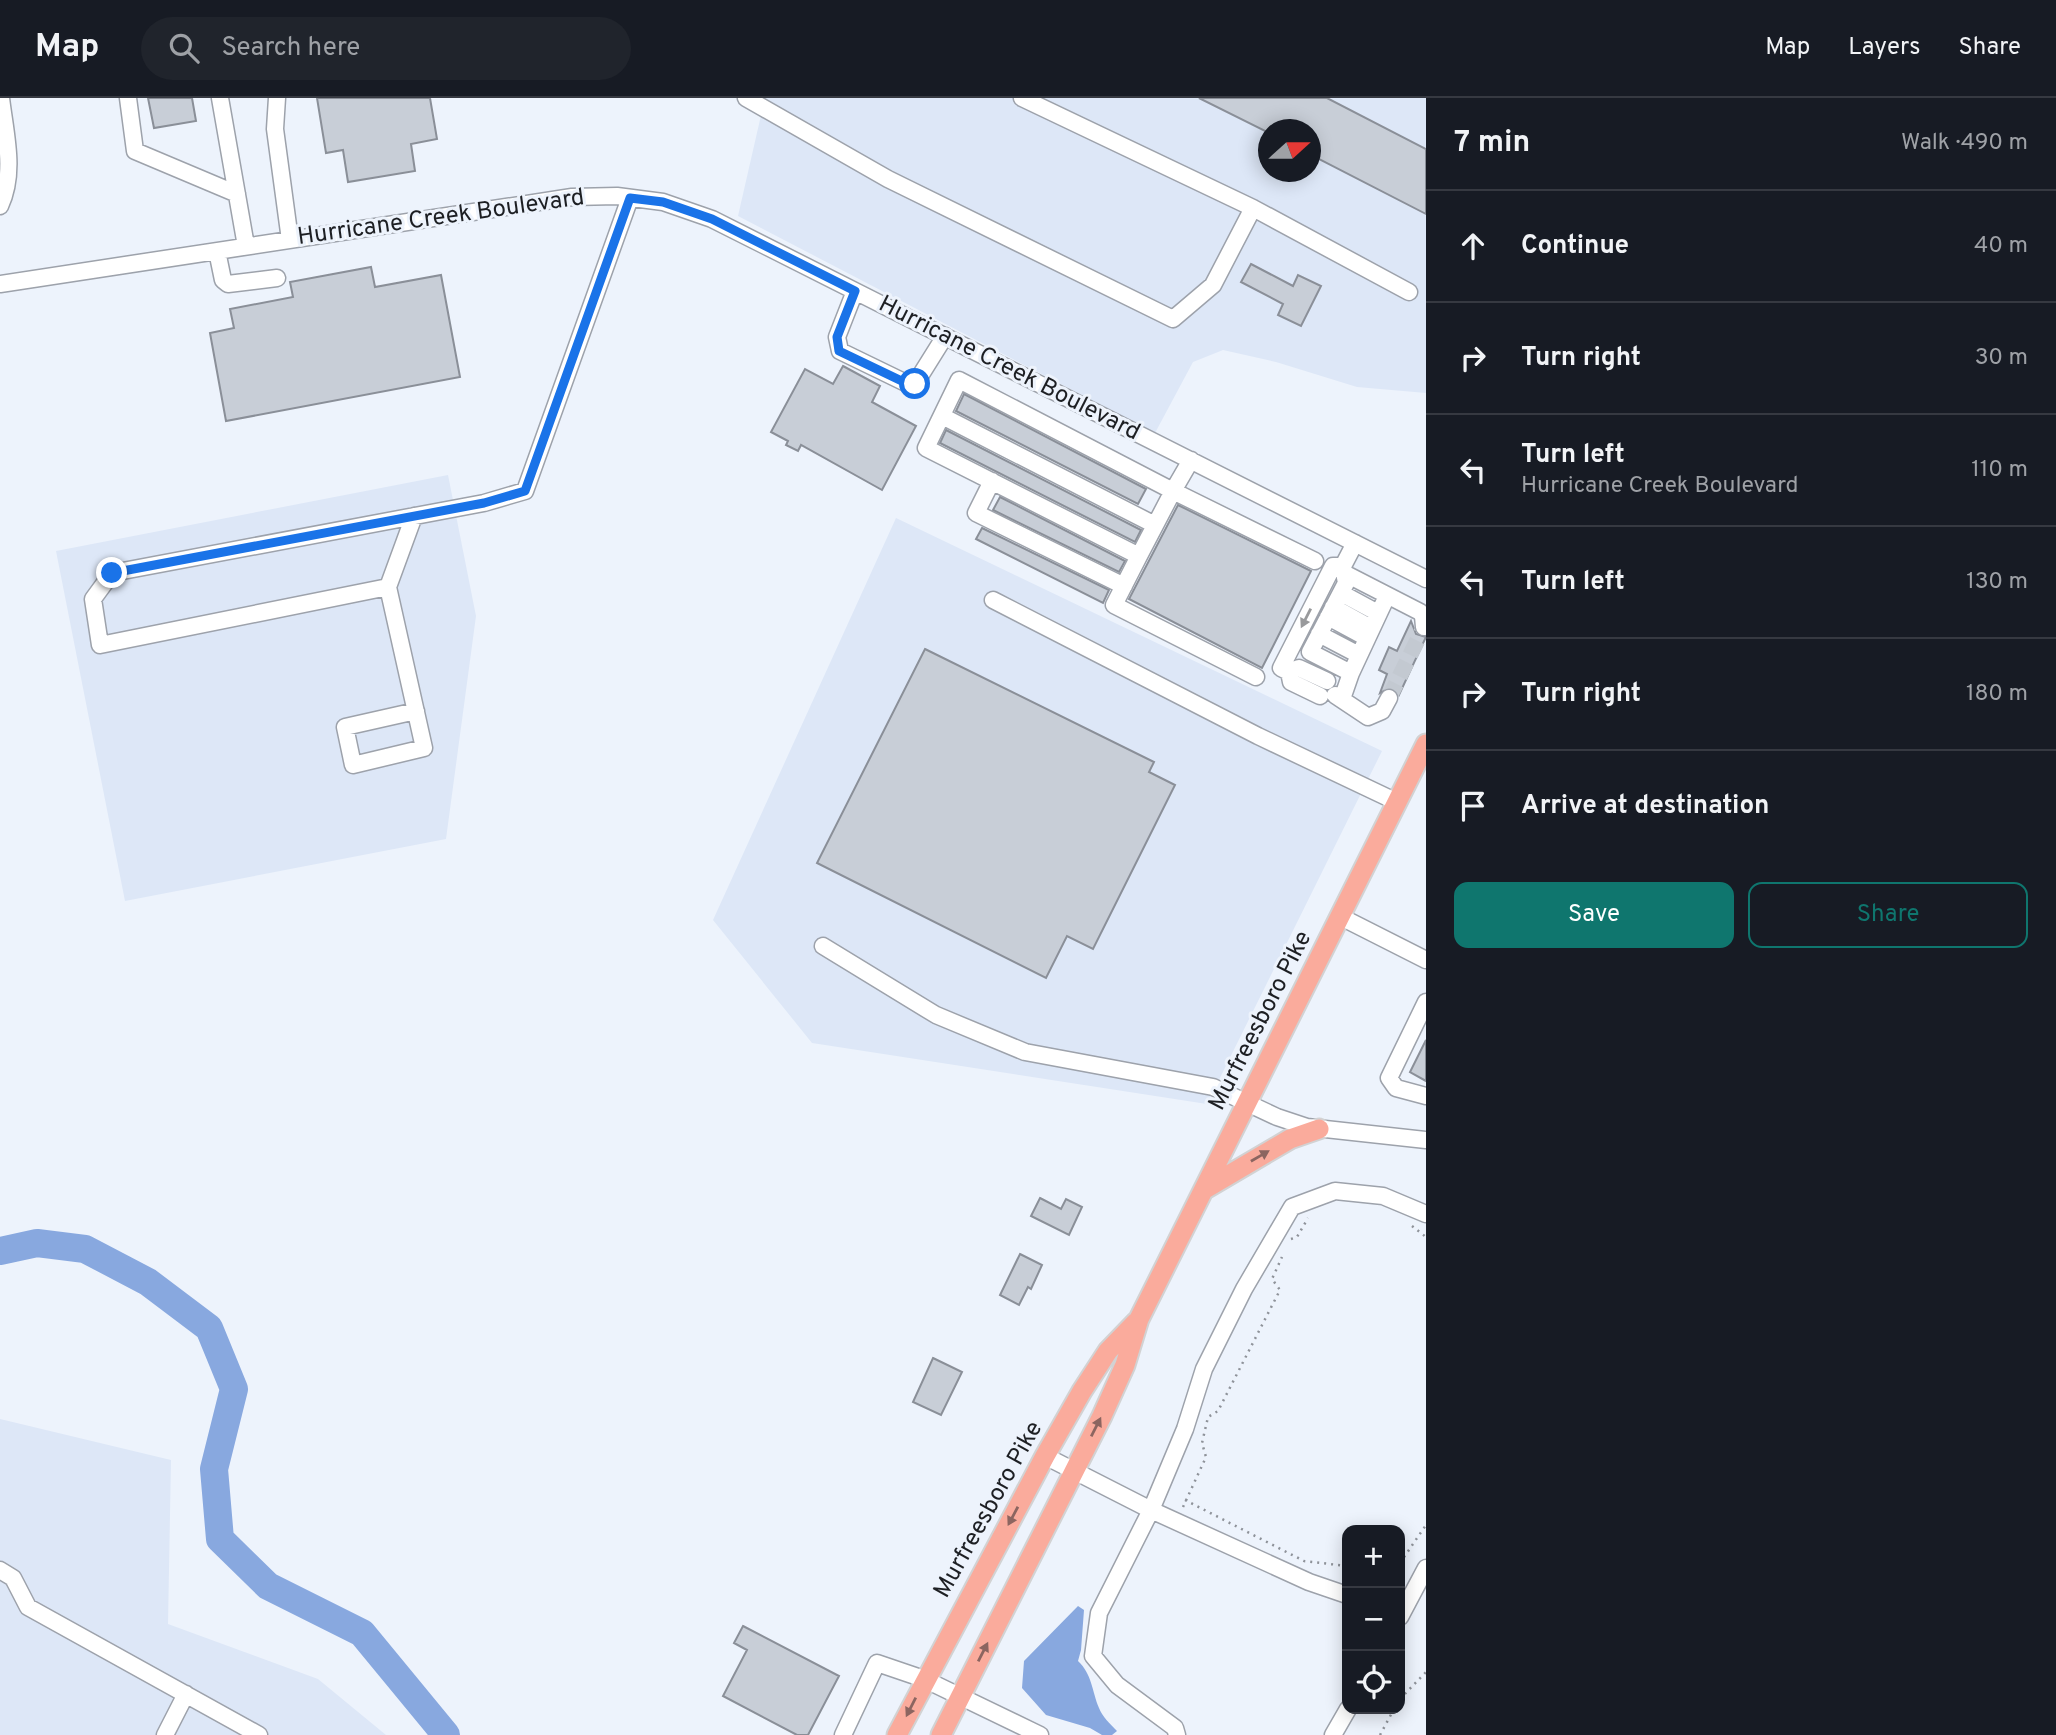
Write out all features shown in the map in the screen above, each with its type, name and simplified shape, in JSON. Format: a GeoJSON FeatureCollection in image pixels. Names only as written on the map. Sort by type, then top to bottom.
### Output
{"type":"FeatureCollection","features":[{"type":"Feature","properties":{"kind":"main road","name":"Murfreesboro Pike"},"geometry":{"type":"LineString","coordinates":[[941,1735],[1125,1365],[1139,1319],[1426,744]]}},
{"type":"Feature","properties":{"kind":"main road"},"geometry":{"type":"LineString","coordinates":[[1204,1189],[1290,1139],[1319,1129]]}},
{"type":"Feature","properties":{"kind":"main road","name":"Murfreesboro Pike"},"geometry":{"type":"LineString","coordinates":[[897,1735],[1045,1456],[1108,1351],[1139,1319]]}},
{"type":"Feature","properties":{"kind":"street"},"geometry":{"type":"LineString","coordinates":[[0,206],[9,179],[1,98]]}},
{"type":"Feature","properties":{"kind":"street"},"geometry":{"type":"LineString","coordinates":[[128,98],[135,151],[237,194]]}},
{"type":"Feature","properties":{"kind":"street"},"geometry":{"type":"LineString","coordinates":[[220,98],[246,246]]}},
{"type":"Feature","properties":{"kind":"street"},"geometry":{"type":"LineString","coordinates":[[277,98],[275,129],[290,240]]}},
{"type":"Feature","properties":{"kind":"street"},"geometry":{"type":"LineString","coordinates":[[746,98],[888,179],[1173,319],[1213,285],[1253,208]]}},
{"type":"Feature","properties":{"kind":"street"},"geometry":{"type":"LineString","coordinates":[[1023,98],[1253,208],[1409,292]]}},
{"type":"Feature","properties":{"kind":"street","name":"Hurricane Creek Boulevard"},"geometry":{"type":"LineString","coordinates":[[0,284],[572,197],[630,198],[663,202],[712,219],[1426,579]]}},
{"type":"Feature","properties":{"kind":"street"},"geometry":{"type":"LineString","coordinates":[[388,587],[100,645],[93,599],[112,573],[484,503],[525,491],[630,198]]}},
{"type":"Feature","properties":{"kind":"street"},"geometry":{"type":"LineString","coordinates":[[217,251],[223,280],[228,284],[277,278]]}},
{"type":"Feature","properties":{"kind":"street"},"geometry":{"type":"LineString","coordinates":[[855,291],[837,337],[839,351],[908,384],[915,384],[945,337]]}},
{"type":"Feature","properties":{"kind":"street"},"geometry":{"type":"LineString","coordinates":[[1139,556],[926,448],[959,380],[1315,561]]}},
{"type":"Feature","properties":{"kind":"street"},"geometry":{"type":"LineString","coordinates":[[942,416],[1155,524]]}},
{"type":"Feature","properties":{"kind":"street"},"geometry":{"type":"LineString","coordinates":[[1191,460],[1114,605],[1256,677]]}},
{"type":"Feature","properties":{"kind":"street"},"geometry":{"type":"LineString","coordinates":[[992,481],[976,513],[1124,586]]}},
{"type":"Feature","properties":{"kind":"street"},"geometry":{"type":"LineString","coordinates":[[414,516],[388,587],[416,711],[424,748],[353,765],[345,727],[416,711]]}},
{"type":"Feature","properties":{"kind":"street"},"geometry":{"type":"LineString","coordinates":[[1350,673],[1310,652],[1346,583],[1343,569],[1355,543]]}},
{"type":"Feature","properties":{"kind":"street"},"geometry":{"type":"LineString","coordinates":[[1389,698],[1382,711],[1368,717],[1360,714],[1299,668],[1289,672],[1281,668],[1333,566],[1420,612],[1424,627]]}},
{"type":"Feature","properties":{"kind":"street"},"geometry":{"type":"LineString","coordinates":[[1331,693],[1350,673],[1387,596]]}},
{"type":"Feature","properties":{"kind":"street"},"geometry":{"type":"LineString","coordinates":[[993,600],[1258,736],[1397,802]]}},
{"type":"Feature","properties":{"kind":"street"},"geometry":{"type":"LineString","coordinates":[[1330,613],[1369,634]]}},
{"type":"Feature","properties":{"kind":"street"},"geometry":{"type":"LineString","coordinates":[[1330,613],[1369,634]]}},
{"type":"Feature","properties":{"kind":"street"},"geometry":{"type":"LineString","coordinates":[[1341,917],[1426,960]]}},
{"type":"Feature","properties":{"kind":"street"},"geometry":{"type":"LineString","coordinates":[[823,946],[936,1015],[1025,1052],[1213,1087],[1277,1117],[1307,1127],[1426,1140]]}},
{"type":"Feature","properties":{"kind":"street"},"geometry":{"type":"LineString","coordinates":[[1426,1002],[1389,1078],[1395,1087],[1426,1096]]}},
{"type":"Feature","properties":{"kind":"street"},"geometry":{"type":"LineString","coordinates":[[1177,1735],[1175,1728],[1117,1685],[1093,1656],[1099,1613],[1151,1510],[1185,1429],[1204,1369],[1244,1289],[1292,1207],[1335,1191],[1382,1196],[1426,1214]]}},
{"type":"Feature","properties":{"kind":"street"},"geometry":{"type":"LineString","coordinates":[[1045,1456],[1151,1510],[1309,1582],[1342,1593]]}},
{"type":"Feature","properties":{"kind":"street"},"geometry":{"type":"LineString","coordinates":[[1405,1607],[1426,1568]]}},
{"type":"Feature","properties":{"kind":"street"},"geometry":{"type":"LineString","coordinates":[[0,1570],[13,1578],[28,1607],[259,1735]]}},
{"type":"Feature","properties":{"kind":"street"},"geometry":{"type":"LineString","coordinates":[[843,1735],[877,1663],[925,1679],[1040,1735]]}},
{"type":"Feature","properties":{"kind":"street"},"geometry":{"type":"LineString","coordinates":[[165,1735],[186,1694]]}},
{"type":"Feature","properties":{"kind":"street"},"geometry":{"type":"LineString","coordinates":[[1332,1735],[1345,1714]]}},
{"type":"Feature","properties":{"kind":"path"},"geometry":{"type":"LineString","coordinates":[[1181,1511],[1206,1457],[1202,1443],[1208,1418],[1218,1411],[1280,1290],[1272,1279],[1291,1239],[1297,1237],[1312,1212]]}},
{"type":"Feature","properties":{"kind":"path"},"geometry":{"type":"LineString","coordinates":[[1406,1220],[1420,1235],[1426,1237]]}},
{"type":"Feature","properties":{"kind":"path"},"geometry":{"type":"LineString","coordinates":[[1185,1500],[1304,1561],[1342,1565]]}},
{"type":"Feature","properties":{"kind":"path"},"geometry":{"type":"LineString","coordinates":[[1405,1556],[1426,1525]]}},
{"type":"Feature","properties":{"kind":"path"},"geometry":{"type":"LineString","coordinates":[[1405,1694],[1426,1672]]}},
{"type":"Feature","properties":{"kind":"path"},"geometry":{"type":"LineString","coordinates":[[1380,1735],[1391,1714]]}},
{"type":"Feature","properties":{"kind":"shaded area"},"geometry":{"type":"Polygon","coordinates":[[[765,98],[1426,98],[1426,393],[1357,387],[1276,362],[1223,350],[1193,362],[1155,433],[738,216],[765,98]]]}},
{"type":"Feature","properties":{"kind":"shaded area"},"geometry":{"type":"Polygon","coordinates":[[[448,475],[476,616],[446,839],[125,901],[56,551],[448,475]]]}},
{"type":"Feature","properties":{"kind":"shaded area"},"geometry":{"type":"Polygon","coordinates":[[[896,518],[1382,751],[1207,1104],[812,1043],[713,920],[896,518]]]}},
{"type":"Feature","properties":{"kind":"shaded area"},"geometry":{"type":"Polygon","coordinates":[[[0,1419],[171,1460],[168,1624],[318,1679],[386,1735],[0,1735],[0,1419]]]}},
{"type":"Feature","properties":{"kind":"water"},"geometry":{"type":"Polygon","coordinates":[[[1078,1606],[1084,1610],[1078,1661],[1089,1677],[1100,1711],[1117,1731],[1112,1735],[1102,1735],[1090,1728],[1046,1715],[1022,1688],[1024,1661],[1078,1606]]]}},
{"type":"Feature","properties":{"kind":"building"},"geometry":{"type":"Polygon","coordinates":[[[148,98],[192,98],[196,121],[154,128],[148,98]]]}},
{"type":"Feature","properties":{"kind":"building"},"geometry":{"type":"Polygon","coordinates":[[[317,98],[430,98],[437,139],[411,144],[415,171],[348,182],[343,150],[326,153],[317,98]]]}},
{"type":"Feature","properties":{"kind":"building"},"geometry":{"type":"Polygon","coordinates":[[[1199,98],[1327,98],[1426,149],[1426,214],[1321,160],[1321,119],[1258,119],[1258,128],[1199,98]]]}},
{"type":"Feature","properties":{"kind":"building"},"geometry":{"type":"Polygon","coordinates":[[[1251,264],[1293,286],[1298,275],[1321,286],[1301,326],[1278,315],[1283,304],[1241,282],[1251,264]]]}},
{"type":"Feature","properties":{"kind":"building"},"geometry":{"type":"Polygon","coordinates":[[[371,267],[375,287],[441,275],[460,377],[226,421],[210,333],[234,328],[230,309],[293,297],[290,282],[371,267]]]}},
{"type":"Feature","properties":{"kind":"building"},"geometry":{"type":"Polygon","coordinates":[[[843,366],[880,386],[872,402],[916,426],[882,490],[801,445],[798,451],[786,445],[788,441],[771,432],[805,369],[833,384],[843,366]]]}},
{"type":"Feature","properties":{"kind":"building"},"geometry":{"type":"Polygon","coordinates":[[[964,394],[1146,489],[1138,504],[956,411],[964,394]]]}},
{"type":"Feature","properties":{"kind":"building"},"geometry":{"type":"Polygon","coordinates":[[[946,430],[1141,530],[1135,542],[940,443],[946,430]]]}},
{"type":"Feature","properties":{"kind":"building"},"geometry":{"type":"Polygon","coordinates":[[[1000,497],[1125,561],[1119,572],[993,510],[1000,497]]]}},
{"type":"Feature","properties":{"kind":"building"},"geometry":{"type":"Polygon","coordinates":[[[1178,505],[1311,571],[1262,668],[1129,599],[1178,505]]]}},
{"type":"Feature","properties":{"kind":"building"},"geometry":{"type":"Polygon","coordinates":[[[982,528],[1109,590],[1103,603],[976,539],[982,528]]]}},
{"type":"Feature","properties":{"kind":"building"},"geometry":{"type":"Polygon","coordinates":[[[1411,621],[1416,634],[1426,637],[1399,695],[1395,689],[1389,688],[1380,693],[1387,674],[1379,670],[1389,647],[1397,651],[1411,621]]]}},
{"type":"Feature","properties":{"kind":"building"},"geometry":{"type":"Polygon","coordinates":[[[925,649],[1154,762],[1149,772],[1175,785],[1093,949],[1067,936],[1046,978],[817,863],[925,649]]]}},
{"type":"Feature","properties":{"kind":"building"},"geometry":{"type":"Polygon","coordinates":[[[1426,1040],[1426,1081],[1410,1072],[1426,1040]]]}},
{"type":"Feature","properties":{"kind":"building"},"geometry":{"type":"Polygon","coordinates":[[[1040,1198],[1061,1209],[1066,1199],[1082,1207],[1069,1235],[1031,1216],[1040,1198]]]}},
{"type":"Feature","properties":{"kind":"building"},"geometry":{"type":"Polygon","coordinates":[[[1020,1254],[1042,1265],[1031,1289],[1028,1287],[1019,1305],[1000,1295],[1020,1254]]]}},
{"type":"Feature","properties":{"kind":"building"},"geometry":{"type":"Polygon","coordinates":[[[933,1358],[962,1372],[941,1415],[913,1402],[933,1358]]]}},
{"type":"Feature","properties":{"kind":"building"},"geometry":{"type":"Polygon","coordinates":[[[743,1626],[839,1676],[808,1735],[797,1735],[723,1696],[747,1650],[734,1643],[743,1626]]]}},
{"type":"Feature","properties":{"kind":"waterway"},"geometry":{"type":"LineString","coordinates":[[0,1251],[37,1243],[85,1249],[148,1282],[209,1328],[234,1389],[214,1469],[220,1539],[268,1586],[362,1633],[446,1735]]}},
{"type":"Feature","properties":{"kind":"tunnel"},"geometry":{"type":"LineString","coordinates":[[1389,698],[1424,627]]}},
{"type":"Feature","properties":{"kind":"route"},"geometry":{"type":"LineString","coordinates":[[112,573],[484,503],[525,491],[630,198],[663,202],[712,219],[855,291],[837,337],[839,351],[908,384],[915,384]]}}]}
